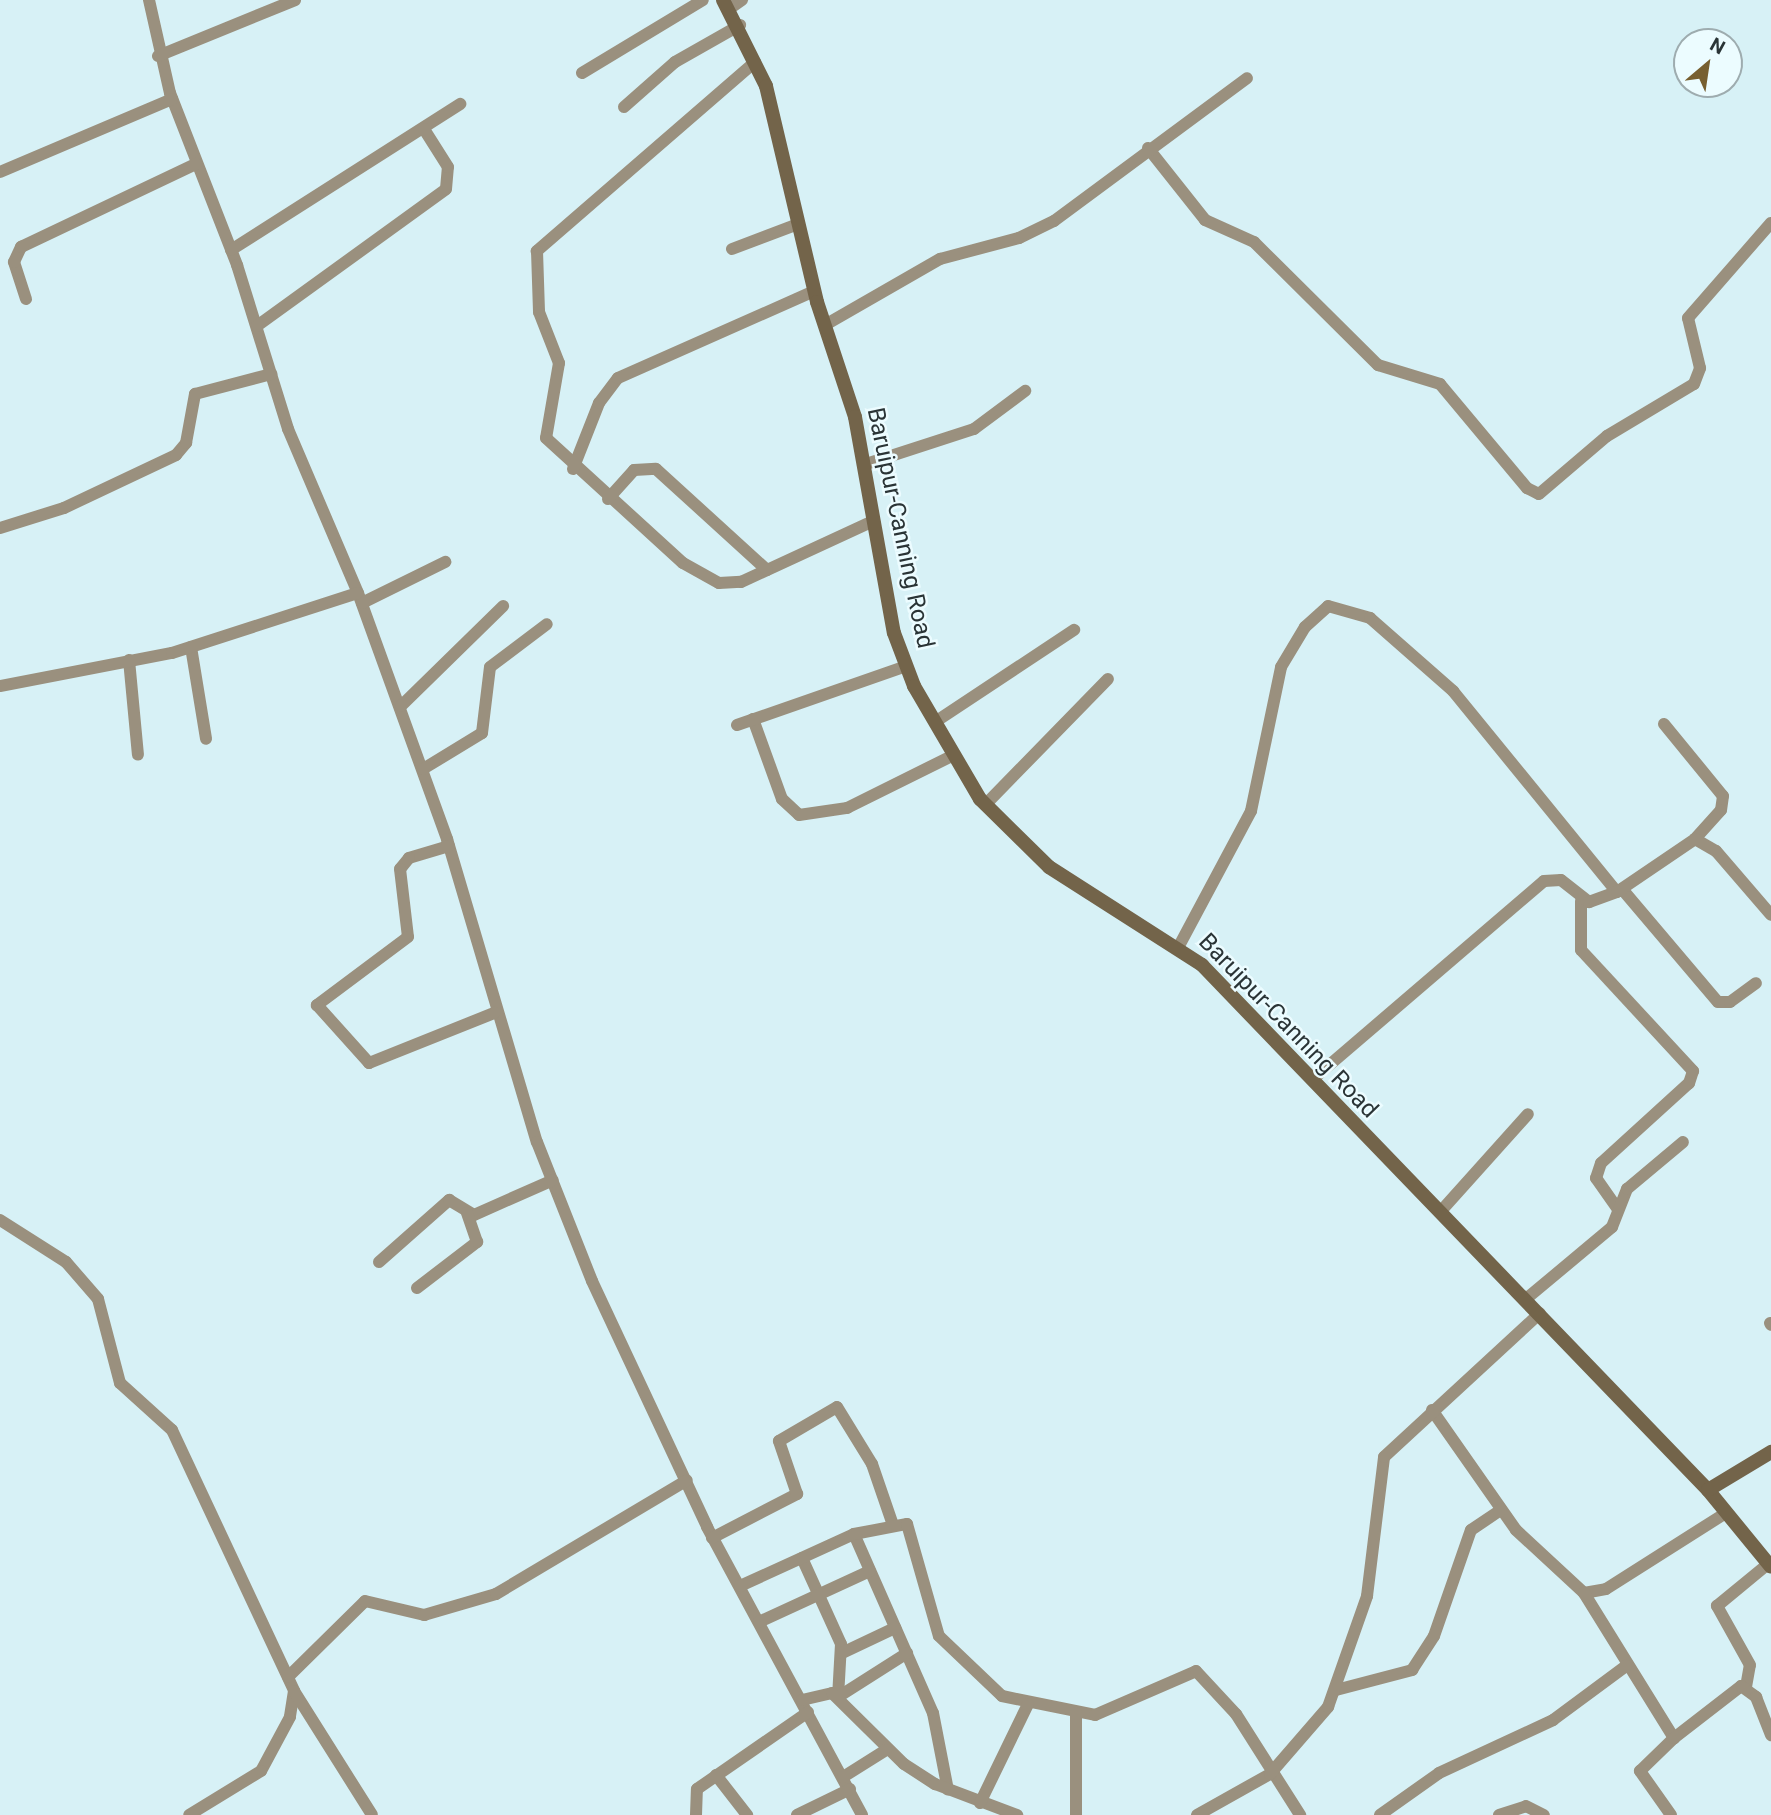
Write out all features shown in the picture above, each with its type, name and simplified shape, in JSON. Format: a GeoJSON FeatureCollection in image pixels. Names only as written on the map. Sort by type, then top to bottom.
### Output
{"type":"FeatureCollection","features":[{"type":"Feature","properties":{"kind":"main road","name":"Baruipur-Canning Road"},"geometry":{"type":"LineString","coordinates":[[731,3],[755,61],[799,224],[814,291],[855,417],[894,633],[906,666],[935,722],[985,805],[1049,867],[1180,946],[1540,1313],[1708,1490],[1724,1514],[1769,1565]]}},
{"type":"Feature","properties":{"kind":"main road"},"geometry":{"type":"LineString","coordinates":[[1708,1490],[1771,1452]]}},
{"type":"Feature","properties":{"kind":"street"},"geometry":{"type":"LineString","coordinates":[[149,0],[158,56],[172,99],[231,250],[326,530],[360,598],[401,706],[449,846],[494,1013],[592,1281],[712,1538],[760,1622],[862,1815]]}},
{"type":"Feature","properties":{"kind":"street"},"geometry":{"type":"LineString","coordinates":[[158,56],[295,0]]}},
{"type":"Feature","properties":{"kind":"street"},"geometry":{"type":"LineString","coordinates":[[582,73],[703,0]]}},
{"type":"Feature","properties":{"kind":"street"},"geometry":{"type":"LineString","coordinates":[[624,107],[675,62],[740,25]]}},
{"type":"Feature","properties":{"kind":"street"},"geometry":{"type":"LineString","coordinates":[[755,61],[537,251],[539,312],[559,363],[546,438],[573,469],[705,579],[735,584],[873,521]]}},
{"type":"Feature","properties":{"kind":"street"},"geometry":{"type":"LineString","coordinates":[[825,325],[940,259],[1019,239],[1054,221],[1148,148],[1247,78]]}},
{"type":"Feature","properties":{"kind":"street"},"geometry":{"type":"LineString","coordinates":[[0,172],[172,99]]}},
{"type":"Feature","properties":{"kind":"street"},"geometry":{"type":"LineString","coordinates":[[231,250],[460,104]]}},
{"type":"Feature","properties":{"kind":"street"},"geometry":{"type":"LineString","coordinates":[[257,326],[446,189],[448,167],[424,129]]}},
{"type":"Feature","properties":{"kind":"street"},"geometry":{"type":"LineString","coordinates":[[1148,148],[1205,220],[1254,242],[1378,365],[1440,384],[1527,488],[1539,494],[1607,436],[1694,384],[1700,368],[1688,318],[1771,223]]}},
{"type":"Feature","properties":{"kind":"street"},"geometry":{"type":"LineString","coordinates":[[26,299],[14,262],[21,247],[197,164]]}},
{"type":"Feature","properties":{"kind":"street"},"geometry":{"type":"LineString","coordinates":[[732,249],[799,224]]}},
{"type":"Feature","properties":{"kind":"street"},"geometry":{"type":"LineString","coordinates":[[573,469],[599,403],[618,378],[814,291]]}},
{"type":"Feature","properties":{"kind":"street"},"geometry":{"type":"LineString","coordinates":[[0,527],[118,486],[176,455],[186,443],[195,394],[271,374]]}},
{"type":"Feature","properties":{"kind":"street"},"geometry":{"type":"LineString","coordinates":[[863,465],[974,429],[1025,391]]}},
{"type":"Feature","properties":{"kind":"street"},"geometry":{"type":"LineString","coordinates":[[607,499],[628,474],[656,468],[767,570]]}},
{"type":"Feature","properties":{"kind":"street"},"geometry":{"type":"LineString","coordinates":[[0,686],[191,648],[360,598],[445,562]]}},
{"type":"Feature","properties":{"kind":"street"},"geometry":{"type":"LineString","coordinates":[[401,706],[503,606]]}},
{"type":"Feature","properties":{"kind":"street"},"geometry":{"type":"LineString","coordinates":[[1180,946],[1251,811],[1281,667],[1305,627],[1328,607],[1370,618],[1453,691],[1619,891],[1718,1002],[1726,1004],[1756,983]]}},
{"type":"Feature","properties":{"kind":"street"},"geometry":{"type":"LineString","coordinates":[[423,769],[482,733],[490,667],[547,624]]}},
{"type":"Feature","properties":{"kind":"street"},"geometry":{"type":"LineString","coordinates":[[935,722],[1074,630]]}},
{"type":"Feature","properties":{"kind":"street"},"geometry":{"type":"LineString","coordinates":[[191,648],[206,739]]}},
{"type":"Feature","properties":{"kind":"street"},"geometry":{"type":"LineString","coordinates":[[130,660],[138,755]]}},
{"type":"Feature","properties":{"kind":"street"},"geometry":{"type":"LineString","coordinates":[[737,725],[906,666]]}},
{"type":"Feature","properties":{"kind":"street"},"geometry":{"type":"LineString","coordinates":[[985,805],[1108,679]]}},
{"type":"Feature","properties":{"kind":"street"},"geometry":{"type":"LineString","coordinates":[[753,719],[782,799],[799,815],[859,803],[954,755]]}},
{"type":"Feature","properties":{"kind":"street"},"geometry":{"type":"LineString","coordinates":[[1581,901],[1619,891],[1695,839],[1721,810],[1723,796],[1664,724]]}},
{"type":"Feature","properties":{"kind":"street"},"geometry":{"type":"LineString","coordinates":[[1695,839],[1716,852],[1771,915]]}},
{"type":"Feature","properties":{"kind":"street"},"geometry":{"type":"LineString","coordinates":[[449,846],[409,858],[400,869],[408,937],[317,1005],[369,1063],[494,1013]]}},
{"type":"Feature","properties":{"kind":"street"},"geometry":{"type":"LineString","coordinates":[[1313,1079],[1536,885],[1561,880],[1581,901],[1581,950],[1693,1071],[1689,1083],[1601,1163],[1597,1178],[1618,1209]]}},
{"type":"Feature","properties":{"kind":"street"},"geometry":{"type":"LineString","coordinates":[[1441,1211],[1528,1114]]}},
{"type":"Feature","properties":{"kind":"street"},"geometry":{"type":"LineString","coordinates":[[1526,1299],[1612,1227],[1618,1209],[1633,1183],[1683,1142]]}},
{"type":"Feature","properties":{"kind":"street"},"geometry":{"type":"LineString","coordinates":[[467,1213],[553,1180]]}},
{"type":"Feature","properties":{"kind":"street"},"geometry":{"type":"LineString","coordinates":[[379,1262],[445,1202],[457,1202],[467,1213],[477,1242],[417,1288]]}},
{"type":"Feature","properties":{"kind":"street"},"geometry":{"type":"LineString","coordinates":[[0,1220],[66,1262],[98,1299],[120,1384],[172,1430],[294,1691],[372,1815]]}},
{"type":"Feature","properties":{"kind":"street"},"geometry":{"type":"LineString","coordinates":[[1197,1815],[1270,1774],[1298,1749],[1336,1690],[1373,1564],[1380,1465],[1432,1410],[1540,1313]]}},
{"type":"Feature","properties":{"kind":"street"},"geometry":{"type":"LineString","coordinates":[[712,1538],[797,1494],[779,1441],[837,1407],[872,1464],[892,1522]]}},
{"type":"Feature","properties":{"kind":"street"},"geometry":{"type":"LineString","coordinates":[[1432,1410],[1501,1510],[1584,1593],[1626,1666],[1674,1738]]}},
{"type":"Feature","properties":{"kind":"street"},"geometry":{"type":"LineString","coordinates":[[289,1677],[365,1601],[417,1615],[470,1604],[520,1582],[687,1480]]}},
{"type":"Feature","properties":{"kind":"street"},"geometry":{"type":"LineString","coordinates":[[1336,1690],[1399,1677],[1417,1665],[1434,1636],[1465,1541],[1501,1510]]}},
{"type":"Feature","properties":{"kind":"street"},"geometry":{"type":"LineString","coordinates":[[1584,1593],[1606,1589],[1724,1514]]}},
{"type":"Feature","properties":{"kind":"street"},"geometry":{"type":"LineString","coordinates":[[740,1586],[854,1534],[892,1522],[907,1524],[943,1642],[1002,1696],[1028,1704],[1095,1715],[1196,1671],[1236,1714],[1270,1774],[1300,1815]]}},
{"type":"Feature","properties":{"kind":"street"},"geometry":{"type":"LineString","coordinates":[[854,1534],[907,1653],[944,1749],[948,1790]]}},
{"type":"Feature","properties":{"kind":"street"},"geometry":{"type":"LineString","coordinates":[[802,1558],[820,1592],[842,1653],[838,1697],[886,1750],[948,1790],[1017,1815]]}},
{"type":"Feature","properties":{"kind":"street"},"geometry":{"type":"LineString","coordinates":[[1769,1565],[1717,1605],[1750,1665],[1746,1687],[1771,1735]]}},
{"type":"Feature","properties":{"kind":"street"},"geometry":{"type":"LineString","coordinates":[[760,1622],[870,1571]]}},
{"type":"Feature","properties":{"kind":"street"},"geometry":{"type":"LineString","coordinates":[[842,1653],[895,1628]]}},
{"type":"Feature","properties":{"kind":"street"},"geometry":{"type":"LineString","coordinates":[[802,1700],[838,1697],[907,1653]]}},
{"type":"Feature","properties":{"kind":"street"},"geometry":{"type":"LineString","coordinates":[[1380,1815],[1439,1773],[1553,1720],[1626,1666]]}},
{"type":"Feature","properties":{"kind":"street"},"geometry":{"type":"LineString","coordinates":[[1671,1815],[1640,1771],[1674,1738],[1746,1687]]}},
{"type":"Feature","properties":{"kind":"street"},"geometry":{"type":"LineString","coordinates":[[189,1815],[261,1771],[290,1717],[294,1691]]}},
{"type":"Feature","properties":{"kind":"street"},"geometry":{"type":"LineString","coordinates":[[980,1803],[1028,1704]]}},
{"type":"Feature","properties":{"kind":"street"},"geometry":{"type":"LineString","coordinates":[[696,1815],[695,1792],[808,1712]]}},
{"type":"Feature","properties":{"kind":"street"},"geometry":{"type":"LineString","coordinates":[[1076,1713],[1076,1815]]}},
{"type":"Feature","properties":{"kind":"street"},"geometry":{"type":"LineString","coordinates":[[797,1815],[847,1783],[886,1750]]}},
{"type":"Feature","properties":{"kind":"street"},"geometry":{"type":"LineString","coordinates":[[716,1775],[747,1815]]}},
{"type":"Feature","properties":{"kind":"street"},"geometry":{"type":"LineString","coordinates":[[1499,1815],[1526,1806],[1544,1815]]}}]}
